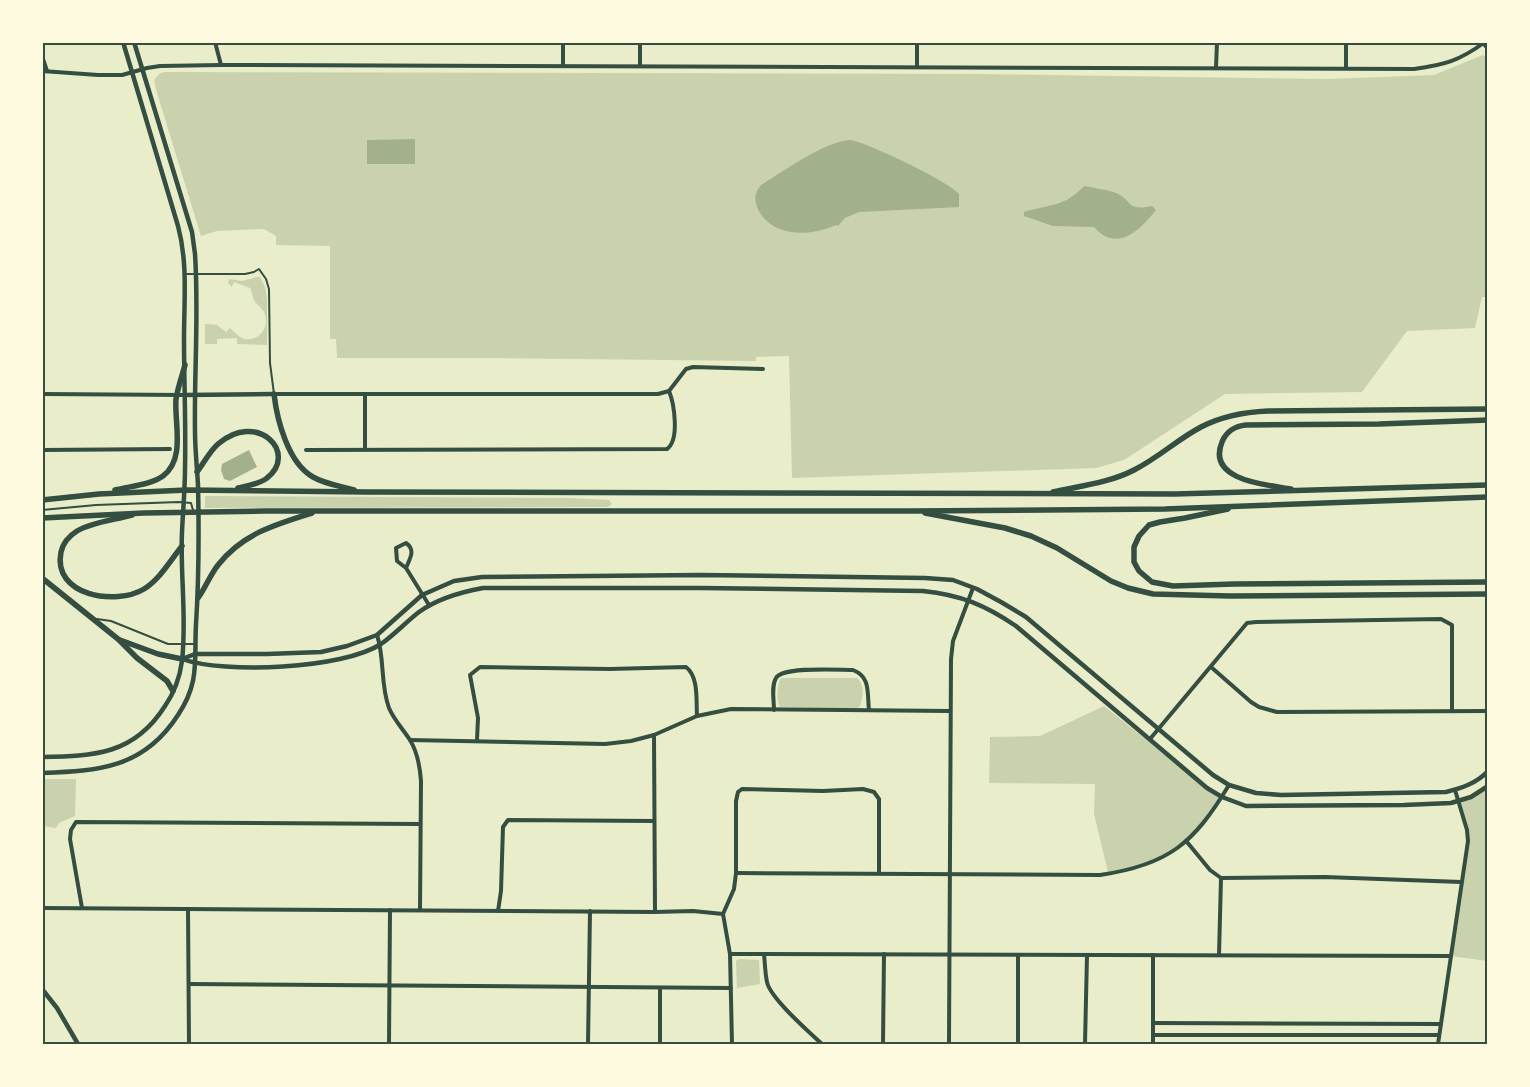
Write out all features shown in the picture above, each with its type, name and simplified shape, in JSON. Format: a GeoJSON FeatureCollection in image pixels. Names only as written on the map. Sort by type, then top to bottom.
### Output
{"type":"FeatureCollection","features":[{"type":"Feature","properties":{"kind":"highway"},"geometry":{"type":"LineString","coordinates":[[99,494],[154,480],[170,469],[175,460],[177,395],[185,365]]}},
{"type":"Feature","properties":{"kind":"highway"},"geometry":{"type":"LineString","coordinates":[[274,394],[286,441],[299,466],[309,475],[319,480],[366,492]]}},
{"type":"Feature","properties":{"kind":"highway"},"geometry":{"type":"LineString","coordinates":[[1041,494],[1129,473],[1200,427],[1236,414],[1268,411],[1488,409]]}},
{"type":"Feature","properties":{"kind":"highway"},"geometry":{"type":"LineString","coordinates":[[1300,490],[1246,480],[1232,474],[1224,466],[1220,455],[1221,444],[1225,436],[1232,430],[1246,425],[1379,424],[1488,420]]}},
{"type":"Feature","properties":{"kind":"highway"},"geometry":{"type":"LineString","coordinates":[[197,472],[213,449],[229,437],[245,432],[264,434],[272,440],[277,452],[275,468],[262,481],[234,490]]}},
{"type":"Feature","properties":{"kind":"highway"},"geometry":{"type":"LineString","coordinates":[[42,500],[99,494],[174,490],[264,492],[1041,494],[1250,493],[1300,490],[1488,486]]}},
{"type":"Feature","properties":{"kind":"highway"},"geometry":{"type":"LineString","coordinates":[[42,518],[144,512],[1124,509],[1488,497]]}},
{"type":"Feature","properties":{"kind":"highway"},"geometry":{"type":"LineString","coordinates":[[1245,506],[1149,525],[1140,534],[1135,545],[1134,559],[1137,569],[1142,576],[1152,582],[1173,586],[1274,583],[1488,582]]}},
{"type":"Feature","properties":{"kind":"highway"},"geometry":{"type":"LineString","coordinates":[[198,598],[218,565],[242,542],[268,527],[319,511]]}},
{"type":"Feature","properties":{"kind":"highway"},"geometry":{"type":"LineString","coordinates":[[913,511],[1005,528],[1031,536],[1057,548],[1111,581],[1135,591],[1153,594],[1230,596],[1488,594]]}},
{"type":"Feature","properties":{"kind":"highway"},"geometry":{"type":"LineString","coordinates":[[144,512],[88,526],[73,534],[64,544],[60,557],[62,571],[68,580],[80,590],[94,595],[112,598],[129,595],[143,589],[154,581],[182,546]]}},
{"type":"Feature","properties":{"kind":"highway"},"geometry":{"type":"LineString","coordinates":[[42,578],[167,681],[173,691]]}},
{"type":"Feature","properties":{"kind":"highway"},"geometry":{"type":"LineString","coordinates":[[118,639],[158,654],[182,659]]}},
{"type":"Feature","properties":{"kind":"street"},"geometry":{"type":"LineString","coordinates":[[42,757],[88,756],[107,752],[140,734],[154,721],[165,706],[173,691],[182,659],[182,546],[186,395],[184,255],[180,233],[123,42]]}},
{"type":"Feature","properties":{"kind":"street"},"geometry":{"type":"LineString","coordinates":[[42,773],[99,770],[126,761],[144,750],[161,736],[179,714],[192,685],[196,664],[198,518],[195,435],[196,274],[193,238],[134,42]]}},
{"type":"Feature","properties":{"kind":"street"},"geometry":{"type":"LineString","coordinates":[[215,42],[221,66]]}},
{"type":"Feature","properties":{"kind":"street"},"geometry":{"type":"LineString","coordinates":[[562,66],[563,42]]}},
{"type":"Feature","properties":{"kind":"street"},"geometry":{"type":"LineString","coordinates":[[640,42],[640,66]]}},
{"type":"Feature","properties":{"kind":"street"},"geometry":{"type":"LineString","coordinates":[[917,42],[917,67]]}},
{"type":"Feature","properties":{"kind":"street"},"geometry":{"type":"LineString","coordinates":[[1216,68],[1217,42]]}},
{"type":"Feature","properties":{"kind":"street"},"geometry":{"type":"LineString","coordinates":[[1346,42],[1346,68]]}},
{"type":"Feature","properties":{"kind":"street"},"geometry":{"type":"LineString","coordinates":[[42,56],[45,71],[98,75],[122,75],[160,66],[1414,69],[1442,65],[1458,59],[1483,43],[1488,48]]}},
{"type":"Feature","properties":{"kind":"street"},"geometry":{"type":"LineString","coordinates":[[42,394],[658,394],[669,391],[686,369],[693,367],[763,369]]}},
{"type":"Feature","properties":{"kind":"street"},"geometry":{"type":"LineString","coordinates":[[306,450],[663,449],[671,446],[674,437],[674,404],[669,391]]}},
{"type":"Feature","properties":{"kind":"street"},"geometry":{"type":"LineString","coordinates":[[364,394],[365,449]]}},
{"type":"Feature","properties":{"kind":"street"},"geometry":{"type":"LineString","coordinates":[[42,450],[170,449]]}},
{"type":"Feature","properties":{"kind":"street"},"geometry":{"type":"LineString","coordinates":[[406,568],[412,552],[411,546],[406,542],[396,548],[397,560],[406,568],[429,605]]}},
{"type":"Feature","properties":{"kind":"street"},"geometry":{"type":"LineString","coordinates":[[182,659],[195,654],[267,654],[324,651],[347,646],[377,635],[422,595],[454,581],[492,576],[701,575],[953,580],[1001,602],[1026,617],[1158,730],[1213,775],[1230,785],[1256,793],[1281,795],[1446,792],[1466,786],[1482,778],[1488,771]]}},
{"type":"Feature","properties":{"kind":"street"},"geometry":{"type":"LineString","coordinates":[[182,659],[196,664],[236,667],[279,667],[324,663],[352,657],[380,644],[429,605],[464,592],[483,588],[923,590],[946,593],[969,600],[994,611],[1016,626],[1207,788],[1222,797],[1246,806],[1404,805],[1458,802],[1471,797],[1488,786]]}},
{"type":"Feature","properties":{"kind":"street"},"geometry":{"type":"LineString","coordinates":[[949,1044],[950,659],[953,640],[973,588]]}},
{"type":"Feature","properties":{"kind":"street"},"geometry":{"type":"LineString","coordinates":[[1150,739],[1248,623],[1256,622],[1412,621],[1442,619],[1452,625],[1452,711]]}},
{"type":"Feature","properties":{"kind":"street"},"geometry":{"type":"LineString","coordinates":[[377,635],[383,658],[383,685],[389,707],[397,723],[410,740],[419,764],[421,782],[420,910]]}},
{"type":"Feature","properties":{"kind":"street"},"geometry":{"type":"LineString","coordinates":[[477,740],[478,718],[470,675],[480,667],[610,669],[686,667],[692,671],[696,688],[697,716]]}},
{"type":"Feature","properties":{"kind":"street"},"geometry":{"type":"LineString","coordinates":[[1211,667],[1253,704],[1277,712],[1488,711]]}},
{"type":"Feature","properties":{"kind":"street"},"geometry":{"type":"LineString","coordinates":[[774,710],[773,687],[774,680],[778,675],[790,670],[853,670],[860,673],[866,679],[868,710]]}},
{"type":"Feature","properties":{"kind":"street"},"geometry":{"type":"LineString","coordinates":[[410,740],[605,744],[631,741],[654,735],[697,716],[731,709],[950,711]]}},
{"type":"Feature","properties":{"kind":"street"},"geometry":{"type":"LineString","coordinates":[[654,735],[655,912]]}},
{"type":"Feature","properties":{"kind":"street"},"geometry":{"type":"LineString","coordinates":[[736,873],[1100,875],[1121,872],[1158,860],[1187,842],[1201,828],[1230,785]]}},
{"type":"Feature","properties":{"kind":"street"},"geometry":{"type":"LineString","coordinates":[[732,1044],[730,954],[723,914],[734,889],[736,873],[736,801],[738,792],[742,789],[822,791],[863,789],[874,792],[879,799],[880,873]]}},
{"type":"Feature","properties":{"kind":"street"},"geometry":{"type":"LineString","coordinates":[[1438,1044],[1468,840],[1467,830],[1454,790]]}},
{"type":"Feature","properties":{"kind":"street"},"geometry":{"type":"LineString","coordinates":[[498,911],[501,891],[503,827],[508,820],[654,821]]}},
{"type":"Feature","properties":{"kind":"street"},"geometry":{"type":"LineString","coordinates":[[82,908],[70,840],[71,830],[76,822],[420,824]]}},
{"type":"Feature","properties":{"kind":"street"},"geometry":{"type":"LineString","coordinates":[[1187,842],[1210,870],[1221,878],[1325,877],[1461,882]]}},
{"type":"Feature","properties":{"kind":"street"},"geometry":{"type":"LineString","coordinates":[[1219,956],[1221,878]]}},
{"type":"Feature","properties":{"kind":"street"},"geometry":{"type":"LineString","coordinates":[[42,908],[693,911],[723,914]]}},
{"type":"Feature","properties":{"kind":"street"},"geometry":{"type":"LineString","coordinates":[[188,909],[189,1044]]}},
{"type":"Feature","properties":{"kind":"street"},"geometry":{"type":"LineString","coordinates":[[389,1044],[390,910]]}},
{"type":"Feature","properties":{"kind":"street"},"geometry":{"type":"LineString","coordinates":[[588,1044],[590,911]]}},
{"type":"Feature","properties":{"kind":"street"},"geometry":{"type":"LineString","coordinates":[[730,954],[1451,956]]}},
{"type":"Feature","properties":{"kind":"street"},"geometry":{"type":"LineString","coordinates":[[764,954],[767,983],[771,990],[786,1009],[822,1044]]}},
{"type":"Feature","properties":{"kind":"street"},"geometry":{"type":"LineString","coordinates":[[883,1044],[884,954]]}},
{"type":"Feature","properties":{"kind":"street"},"geometry":{"type":"LineString","coordinates":[[1018,955],[1018,1044]]}},
{"type":"Feature","properties":{"kind":"street"},"geometry":{"type":"LineString","coordinates":[[1085,1044],[1086,955]]}},
{"type":"Feature","properties":{"kind":"street"},"geometry":{"type":"LineString","coordinates":[[1153,955],[1153,1044]]}},
{"type":"Feature","properties":{"kind":"street"},"geometry":{"type":"LineString","coordinates":[[189,984],[731,988]]}},
{"type":"Feature","properties":{"kind":"street"},"geometry":{"type":"LineString","coordinates":[[660,988],[660,1044]]}},
{"type":"Feature","properties":{"kind":"street"},"geometry":{"type":"LineString","coordinates":[[42,989],[57,1008],[78,1044]]}},
{"type":"Feature","properties":{"kind":"street"},"geometry":{"type":"LineString","coordinates":[[1153,1023],[1441,1024]]}},
{"type":"Feature","properties":{"kind":"street"},"geometry":{"type":"LineString","coordinates":[[1248,1023],[1248,1035]]}},
{"type":"Feature","properties":{"kind":"street"},"geometry":{"type":"LineString","coordinates":[[1153,1035],[1439,1035]]}},
{"type":"Feature","properties":{"kind":"lane"},"geometry":{"type":"LineString","coordinates":[[185,274],[245,274],[260,269],[269,289],[270,363],[274,394]]}},
{"type":"Feature","properties":{"kind":"lane"},"geometry":{"type":"LineString","coordinates":[[42,510],[127,503],[184,502],[192,504],[198,518]]}},
{"type":"Feature","properties":{"kind":"lane"},"geometry":{"type":"LineString","coordinates":[[92,619],[111,621],[166,644],[195,644]]}},
{"type":"Feature","properties":{"kind":"shaded area"},"geometry":{"type":"Polygon","coordinates":[[[1483,55],[1488,59],[1487,297],[1482,297],[1475,328],[1407,331],[1362,392],[1225,394],[1124,460],[1096,468],[792,478],[789,356],[756,357],[756,361],[337,358],[336,339],[330,339],[330,246],[276,245],[276,236],[264,229],[217,231],[201,236],[154,80],[159,74],[164,72],[980,74],[1327,79],[1434,75],[1483,55]]]}},
{"type":"Feature","properties":{"kind":"shaded area"},"geometry":{"type":"Polygon","coordinates":[[[415,139],[415,164],[367,164],[367,140],[415,139]]]}},
{"type":"Feature","properties":{"kind":"shaded area"},"geometry":{"type":"Polygon","coordinates":[[[851,140],[890,155],[941,181],[959,194],[959,207],[859,212],[845,218],[838,226],[803,233],[792,232],[771,225],[763,217],[756,201],[756,193],[761,185],[829,145],[851,140]]]}},
{"type":"Feature","properties":{"kind":"shaded area"},"geometry":{"type":"Polygon","coordinates":[[[1084,186],[1113,192],[1133,206],[1152,206],[1156,210],[1133,233],[1118,239],[1103,235],[1094,227],[1053,226],[1024,216],[1024,212],[1057,204],[1070,198],[1084,186]]]}},
{"type":"Feature","properties":{"kind":"shaded area"},"geometry":{"type":"Polygon","coordinates":[[[260,277],[265,287],[267,299],[267,345],[237,344],[237,338],[217,339],[217,344],[205,344],[205,324],[217,325],[226,332],[230,328],[240,337],[247,339],[258,336],[263,331],[266,324],[265,316],[263,310],[254,300],[250,288],[234,282],[232,287],[228,283],[229,279],[242,281],[260,277]]]}},
{"type":"Feature","properties":{"kind":"shaded area"},"geometry":{"type":"Polygon","coordinates":[[[249,450],[257,467],[230,481],[224,479],[221,470],[222,464],[249,450]]]}},
{"type":"Feature","properties":{"kind":"shaded area"},"geometry":{"type":"Polygon","coordinates":[[[205,496],[569,498],[609,500],[612,504],[608,507],[205,508],[205,496]]]}},
{"type":"Feature","properties":{"kind":"shaded area"},"geometry":{"type":"Polygon","coordinates":[[[781,678],[857,678],[862,688],[860,706],[856,709],[780,707],[778,692],[781,678]]]}},
{"type":"Feature","properties":{"kind":"shaded area"},"geometry":{"type":"Polygon","coordinates":[[[1104,706],[1220,799],[1207,819],[1183,844],[1147,864],[1121,871],[1108,872],[1094,814],[1095,784],[989,783],[990,737],[1040,736],[1104,706]]]}},
{"type":"Feature","properties":{"kind":"shaded area"},"geometry":{"type":"Polygon","coordinates":[[[43,779],[76,779],[75,816],[59,823],[56,828],[43,826],[43,779]]]}},
{"type":"Feature","properties":{"kind":"shaded area"},"geometry":{"type":"Polygon","coordinates":[[[1487,786],[1487,961],[1451,956],[1469,834],[1458,803],[1487,786]]]}},
{"type":"Feature","properties":{"kind":"shaded area"},"geometry":{"type":"Polygon","coordinates":[[[740,959],[759,960],[760,984],[737,988],[736,962],[740,959]]]}}]}
